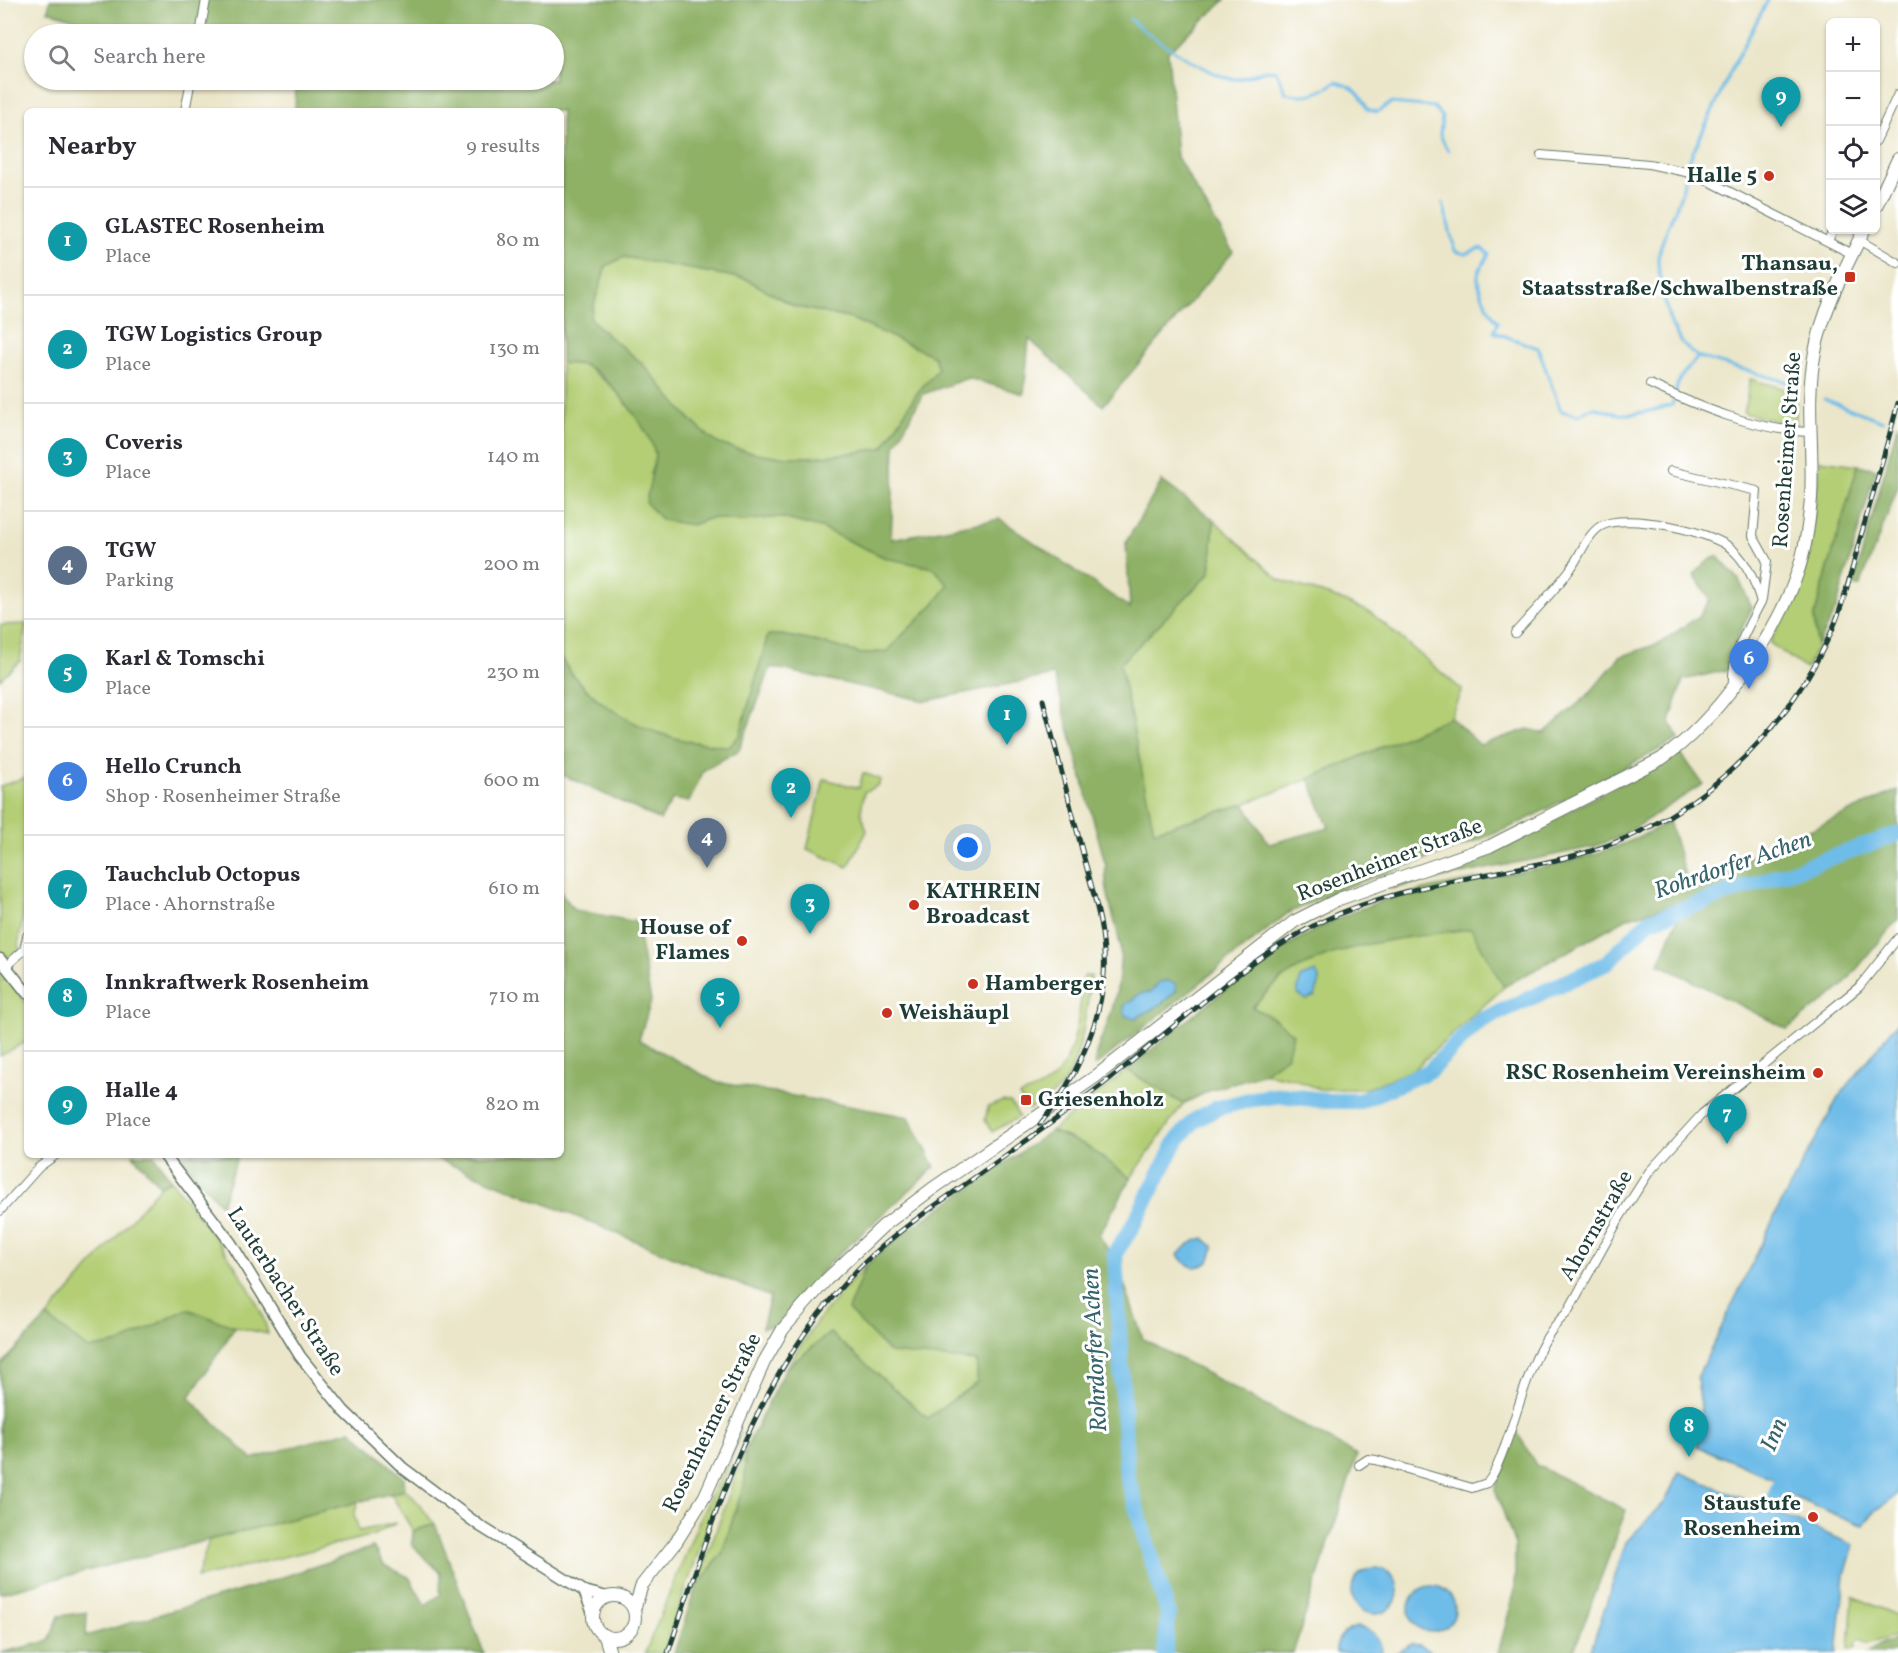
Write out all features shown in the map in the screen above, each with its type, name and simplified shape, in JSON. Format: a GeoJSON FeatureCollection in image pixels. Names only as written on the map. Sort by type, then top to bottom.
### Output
{"type":"FeatureCollection","features":[{"type":"Feature","properties":{"kind":"main road"},"geometry":{"type":"LineString","coordinates":[[1880,196],[1898,159]]}},
{"type":"Feature","properties":{"kind":"main road","name":"Rosenheimer Straße"},"geometry":{"type":"LineString","coordinates":[[633,1610],[642,1585],[676,1542],[705,1496],[764,1362],[783,1329],[826,1280],[883,1226],[932,1189],[1095,1077],[1269,938],[1294,921],[1339,899],[1490,846],[1624,779],[1681,746],[1702,725],[1762,643],[1799,567],[1805,548],[1811,496],[1811,374],[1815,352],[1829,305],[1861,235]]}},
{"type":"Feature","properties":{"kind":"main road","name":"Rosenheimer Straße"},"geometry":{"type":"LineString","coordinates":[[621,1597],[642,1585]]}},
{"type":"Feature","properties":{"kind":"main road"},"geometry":{"type":"LineString","coordinates":[[610,1653],[605,1636],[594,1624],[593,1613],[598,1603],[607,1597],[621,1597],[633,1610],[633,1626],[621,1636],[615,1653]]}},
{"type":"Feature","properties":{"kind":"main road"},"geometry":{"type":"LineString","coordinates":[[605,1636],[621,1636]]}},
{"type":"Feature","properties":{"kind":"street"},"geometry":{"type":"LineString","coordinates":[[202,24],[206,0]]}},
{"type":"Feature","properties":{"kind":"street"},"geometry":{"type":"LineString","coordinates":[[186,108],[189,90]]}},
{"type":"Feature","properties":{"kind":"street"},"geometry":{"type":"LineString","coordinates":[[1880,131],[1898,94]]}},
{"type":"Feature","properties":{"kind":"street"},"geometry":{"type":"LineString","coordinates":[[1541,155],[1650,164],[1695,174],[1852,254]]}},
{"type":"Feature","properties":{"kind":"street"},"geometry":{"type":"LineString","coordinates":[[1828,241],[1831,234]]}},
{"type":"Feature","properties":{"kind":"street"},"geometry":{"type":"LineString","coordinates":[[1861,235],[1898,263]]}},
{"type":"Feature","properties":{"kind":"street"},"geometry":{"type":"LineString","coordinates":[[1650,384],[1683,400],[1766,426],[1810,432]]}},
{"type":"Feature","properties":{"kind":"street"},"geometry":{"type":"LineString","coordinates":[[1671,471],[1757,491],[1753,536],[1767,561],[1761,602],[1736,653],[1732,669],[1732,686]]}},
{"type":"Feature","properties":{"kind":"street"},"geometry":{"type":"LineString","coordinates":[[1515,633],[1571,568],[1598,527],[1619,521],[1642,520],[1698,533],[1731,547],[1748,568],[1761,602]]}},
{"type":"Feature","properties":{"kind":"street","name":"Ahornstraße"},"geometry":{"type":"LineString","coordinates":[[1359,1465],[1368,1459],[1376,1460],[1472,1488],[1487,1483],[1503,1451],[1537,1355],[1553,1325],[1567,1313],[1620,1217],[1649,1172],[1702,1114],[1859,987],[1898,939]]}},
{"type":"Feature","properties":{"kind":"street"},"geometry":{"type":"LineString","coordinates":[[24,950],[3,963],[24,989]]}},
{"type":"Feature","properties":{"kind":"street"},"geometry":{"type":"LineString","coordinates":[[0,1211],[39,1167],[52,1158]]}},
{"type":"Feature","properties":{"kind":"street","name":"Lauterbacher Straße"},"geometry":{"type":"LineString","coordinates":[[166,1158],[231,1243],[306,1365],[344,1411],[403,1467],[435,1494],[480,1526],[584,1591],[607,1597]]}},
{"type":"Feature","properties":{"kind":"street"},"geometry":{"type":"LineString","coordinates":[[584,1591],[593,1613]]}},
{"type":"Feature","properties":{"kind":"green space"},"geometry":{"type":"Polygon","coordinates":[[[50,0],[1225,0],[1168,52],[1177,157],[1233,252],[1103,406],[1029,339],[1024,394],[968,378],[923,394],[895,446],[891,539],[1000,519],[1130,608],[1126,542],[1162,481],[1214,520],[1210,573],[1120,664],[1154,831],[1244,804],[1269,844],[1329,828],[1309,779],[1450,717],[1480,745],[1528,729],[1544,733],[1587,696],[1620,657],[1660,643],[1699,616],[1710,600],[1694,575],[1705,563],[1717,556],[1739,580],[1752,608],[1736,641],[1732,669],[1683,680],[1670,722],[1679,739],[1520,823],[1461,847],[1332,892],[1287,914],[1095,1066],[1098,1048],[1115,999],[1119,978],[1119,940],[1107,891],[1106,866],[1054,675],[926,701],[771,667],[739,750],[704,770],[689,802],[673,799],[660,820],[564,775],[564,662],[596,698],[626,718],[675,738],[729,747],[740,735],[768,635],[781,635],[823,643],[862,654],[888,651],[935,603],[948,585],[934,568],[886,558],[821,528],[779,517],[742,521],[711,518],[692,525],[662,520],[646,503],[655,453],[645,431],[626,403],[604,379],[582,364],[564,363],[564,108],[295,108],[296,90],[564,90],[564,24],[91,24],[48,11],[50,0]],[[624,257],[606,266],[590,317],[603,331],[633,355],[696,426],[716,442],[756,453],[792,457],[828,456],[883,448],[917,393],[938,369],[934,356],[852,319],[794,306],[746,279],[624,257]],[[1176,991],[1141,993],[1136,1018],[1161,1004],[1176,991]]]}},
{"type":"Feature","properties":{"kind":"green space"},"geometry":{"type":"Polygon","coordinates":[[[624,257],[746,279],[794,306],[852,319],[934,356],[938,369],[883,448],[828,456],[792,457],[756,453],[721,444],[696,426],[647,369],[590,317],[606,266],[624,257]]]}},
{"type":"Feature","properties":{"kind":"green space"},"geometry":{"type":"Polygon","coordinates":[[[564,363],[584,365],[614,388],[649,433],[656,456],[650,474],[691,525],[711,518],[742,521],[779,517],[821,528],[886,558],[934,568],[949,585],[935,603],[888,651],[862,654],[823,643],[782,635],[768,635],[740,735],[730,747],[675,738],[642,726],[596,698],[564,662],[564,363]]]}},
{"type":"Feature","properties":{"kind":"green space"},"geometry":{"type":"Polygon","coordinates":[[[1750,379],[1796,392],[1796,426],[1744,413],[1750,379]]]}},
{"type":"Feature","properties":{"kind":"green space"},"geometry":{"type":"Polygon","coordinates":[[[1898,423],[1898,487],[1860,586],[1853,586],[1898,423]]]}},
{"type":"Feature","properties":{"kind":"green space"},"geometry":{"type":"Polygon","coordinates":[[[1820,460],[1858,465],[1814,617],[1817,646],[1806,669],[1770,643],[1797,587],[1809,555],[1820,460]]]}},
{"type":"Feature","properties":{"kind":"green space"},"geometry":{"type":"Polygon","coordinates":[[[1858,465],[1876,469],[1836,609],[1817,646],[1814,617],[1858,465]]]}},
{"type":"Feature","properties":{"kind":"green space"},"geometry":{"type":"Polygon","coordinates":[[[1214,520],[1280,580],[1334,597],[1371,613],[1462,690],[1450,717],[1309,779],[1244,804],[1153,831],[1120,664],[1210,573],[1214,520]]]}},
{"type":"Feature","properties":{"kind":"green space"},"geometry":{"type":"Polygon","coordinates":[[[24,624],[20,661],[0,679],[0,625],[24,624]]]}},
{"type":"Feature","properties":{"kind":"green space"},"geometry":{"type":"Polygon","coordinates":[[[1680,752],[1703,784],[1620,837],[1593,847],[1389,889],[1509,843],[1680,752]]]}},
{"type":"Feature","properties":{"kind":"green space"},"geometry":{"type":"Polygon","coordinates":[[[863,773],[880,779],[879,785],[864,792],[861,812],[867,831],[848,867],[807,849],[824,779],[859,788],[863,773]]]}},
{"type":"Feature","properties":{"kind":"green space"},"geometry":{"type":"Polygon","coordinates":[[[24,778],[24,911],[18,946],[21,949],[15,957],[8,957],[0,950],[0,786],[24,778]]]}},
{"type":"Feature","properties":{"kind":"green space"},"geometry":{"type":"Polygon","coordinates":[[[1898,790],[1898,919],[1841,988],[1787,1029],[1659,964],[1684,902],[1629,917],[1504,987],[1471,929],[1398,939],[1349,949],[1326,956],[1283,978],[1252,1007],[1275,1019],[1293,1034],[1287,1056],[1264,1073],[1211,1090],[1183,1104],[1127,1070],[1254,968],[1323,926],[1360,909],[1433,888],[1572,861],[1638,838],[1669,821],[1688,885],[1898,790]]]}},
{"type":"Feature","properties":{"kind":"green space"},"geometry":{"type":"Polygon","coordinates":[[[564,896],[574,910],[636,922],[651,1001],[639,1040],[716,1082],[909,1117],[935,1167],[828,1264],[778,1325],[762,1328],[770,1297],[435,1158],[564,1158],[564,896]]]}},
{"type":"Feature","properties":{"kind":"green space"},"geometry":{"type":"Polygon","coordinates":[[[1471,928],[1504,987],[1413,1070],[1365,1089],[1319,1089],[1295,1079],[1264,1073],[1287,1056],[1252,1007],[1282,979],[1324,957],[1348,949],[1398,938],[1471,928]]]}},
{"type":"Feature","properties":{"kind":"green space"},"geometry":{"type":"Polygon","coordinates":[[[0,970],[24,1000],[24,1043],[0,1056],[0,970]]]}},
{"type":"Feature","properties":{"kind":"green space"},"geometry":{"type":"Polygon","coordinates":[[[1084,976],[1091,976],[1081,1038],[1071,1069],[1065,1082],[1056,1092],[1029,1110],[1019,1096],[1049,1082],[1059,1072],[1072,1047],[1084,976]]]}},
{"type":"Feature","properties":{"kind":"green space"},"geometry":{"type":"Polygon","coordinates":[[[1127,1070],[1183,1104],[1131,1178],[1083,1144],[1051,1131],[1127,1070]]]}},
{"type":"Feature","properties":{"kind":"green space"},"geometry":{"type":"Polygon","coordinates":[[[1003,1101],[1011,1103],[1019,1117],[992,1132],[985,1120],[988,1107],[1003,1101]]]}},
{"type":"Feature","properties":{"kind":"green space"},"geometry":{"type":"Polygon","coordinates":[[[1051,1131],[1083,1144],[1131,1178],[1099,1235],[1118,1266],[1143,1339],[1357,1455],[1293,1653],[674,1653],[695,1589],[722,1553],[745,1481],[745,1450],[785,1369],[830,1333],[928,1418],[977,1382],[977,1361],[890,1353],[848,1310],[866,1265],[907,1231],[1051,1131]]]}},
{"type":"Feature","properties":{"kind":"green space"},"geometry":{"type":"Polygon","coordinates":[[[136,1158],[156,1158],[171,1180],[160,1186],[136,1158]]]}},
{"type":"Feature","properties":{"kind":"green space"},"geometry":{"type":"Polygon","coordinates":[[[181,1158],[237,1158],[221,1205],[181,1158]]]}},
{"type":"Feature","properties":{"kind":"green space"},"geometry":{"type":"Polygon","coordinates":[[[171,1180],[241,1275],[253,1295],[268,1334],[235,1327],[187,1309],[120,1343],[88,1349],[47,1317],[160,1186],[171,1180]]]}},
{"type":"Feature","properties":{"kind":"green space"},"geometry":{"type":"Polygon","coordinates":[[[866,1265],[848,1310],[890,1352],[978,1361],[977,1382],[928,1419],[830,1333],[785,1369],[820,1317],[866,1265]]]}},
{"type":"Feature","properties":{"kind":"green space"},"geometry":{"type":"Polygon","coordinates":[[[187,1309],[235,1327],[189,1398],[252,1459],[351,1430],[404,1478],[405,1490],[0,1593],[0,1366],[47,1317],[88,1349],[120,1343],[187,1309]]]}},
{"type":"Feature","properties":{"kind":"green space"},"geometry":{"type":"Polygon","coordinates":[[[1516,1430],[1536,1465],[1626,1510],[1573,1653],[1498,1653],[1515,1590],[1515,1545],[1495,1489],[1516,1430]]]}},
{"type":"Feature","properties":{"kind":"green space"},"geometry":{"type":"Polygon","coordinates":[[[741,1432],[663,1653],[645,1653],[701,1516],[741,1432]]]}},
{"type":"Feature","properties":{"kind":"green space"},"geometry":{"type":"Polygon","coordinates":[[[745,1450],[745,1481],[722,1553],[695,1589],[745,1450]]]}},
{"type":"Feature","properties":{"kind":"green space"},"geometry":{"type":"Polygon","coordinates":[[[405,1490],[418,1502],[435,1524],[413,1531],[391,1494],[405,1490]]]}},
{"type":"Feature","properties":{"kind":"green space"},"geometry":{"type":"Polygon","coordinates":[[[358,1502],[354,1515],[359,1531],[396,1523],[374,1535],[197,1578],[209,1540],[358,1502]]]}},
{"type":"Feature","properties":{"kind":"green space"},"geometry":{"type":"Polygon","coordinates":[[[435,1524],[484,1653],[0,1653],[49,1641],[59,1616],[87,1612],[86,1636],[253,1587],[373,1547],[384,1565],[409,1577],[425,1605],[440,1595],[441,1573],[412,1545],[413,1531],[435,1524]]]}},
{"type":"Feature","properties":{"kind":"green space"},"geometry":{"type":"Polygon","coordinates":[[[1853,1596],[1898,1616],[1898,1635],[1867,1644],[1860,1639],[1856,1642],[1856,1648],[1849,1649],[1853,1596]]]}},
{"type":"Feature","properties":{"kind":"green space"},"geometry":{"type":"Polygon","coordinates":[[[1898,1640],[1898,1653],[1868,1653],[1883,1643],[1898,1640]]]}},
{"type":"Feature","properties":{"kind":"water"},"geometry":{"type":"Polygon","coordinates":[[[1316,972],[1320,981],[1315,996],[1306,1000],[1297,993],[1301,977],[1316,972]]]}},
{"type":"Feature","properties":{"kind":"water"},"geometry":{"type":"Polygon","coordinates":[[[1168,981],[1176,984],[1176,991],[1161,1004],[1136,1018],[1125,1016],[1124,1006],[1141,993],[1151,992],[1159,982],[1168,981]]]}},
{"type":"Feature","properties":{"kind":"water"},"geometry":{"type":"Polygon","coordinates":[[[1898,1022],[1898,1494],[1872,1514],[1864,1526],[1771,1488],[1774,1479],[1697,1446],[1703,1424],[1697,1378],[1780,1205],[1838,1098],[1898,1022]]]}},
{"type":"Feature","properties":{"kind":"water"},"geometry":{"type":"Polygon","coordinates":[[[1204,1238],[1214,1247],[1209,1262],[1196,1267],[1185,1263],[1178,1255],[1196,1240],[1204,1238]]]}},
{"type":"Feature","properties":{"kind":"water"},"geometry":{"type":"Polygon","coordinates":[[[1679,1472],[1854,1545],[1845,1575],[1837,1653],[1590,1653],[1626,1542],[1665,1502],[1679,1472]]]}},
{"type":"Feature","properties":{"kind":"water"},"geometry":{"type":"Polygon","coordinates":[[[1375,1568],[1391,1575],[1398,1591],[1391,1607],[1375,1614],[1359,1607],[1352,1591],[1359,1575],[1375,1568]]]}},
{"type":"Feature","properties":{"kind":"water"},"geometry":{"type":"Polygon","coordinates":[[[1432,1586],[1448,1593],[1455,1609],[1448,1625],[1432,1632],[1416,1625],[1409,1609],[1416,1593],[1432,1586]]]}},
{"type":"Feature","properties":{"kind":"water"},"geometry":{"type":"Polygon","coordinates":[[[1357,1627],[1372,1632],[1378,1638],[1382,1653],[1336,1653],[1341,1636],[1357,1627]]]}},
{"type":"Feature","properties":{"kind":"water"},"geometry":{"type":"Polygon","coordinates":[[[1412,1644],[1420,1645],[1432,1653],[1396,1653],[1412,1644]]]}},
{"type":"Feature","properties":{"kind":"waterway"},"geometry":{"type":"LineString","coordinates":[[1687,165],[1736,60],[1768,0]]}},
{"type":"Feature","properties":{"kind":"waterway"},"geometry":{"type":"LineString","coordinates":[[1130,19],[1150,35],[1198,65],[1227,78],[1242,78],[1271,70],[1276,71],[1286,93],[1312,94],[1336,82],[1355,91],[1362,98],[1367,109],[1377,112],[1391,103],[1434,107],[1442,117],[1440,135],[1448,151]]}},
{"type":"Feature","properties":{"kind":"waterway"},"geometry":{"type":"LineString","coordinates":[[1685,179],[1658,261],[1668,316],[1676,334],[1682,343],[1698,357],[1791,383]]}},
{"type":"Feature","properties":{"kind":"waterway"},"geometry":{"type":"LineString","coordinates":[[1443,203],[1455,251],[1465,254],[1481,248],[1489,254],[1478,277],[1483,298],[1498,322],[1494,332],[1538,348],[1561,411],[1578,415],[1596,408],[1625,414],[1646,412],[1672,405],[1679,379],[1698,357]]}},
{"type":"Feature","properties":{"kind":"waterway"},"geometry":{"type":"LineString","coordinates":[[1824,399],[1883,421]]}},
{"type":"Feature","properties":{"kind":"waterway","name":"Rohrdorfer Achen"},"geometry":{"type":"LineString","coordinates":[[1165,1653],[1168,1613],[1127,1476],[1115,1253],[1131,1229],[1176,1142],[1194,1121],[1217,1108],[1282,1095],[1328,1101],[1360,1101],[1429,1071],[1480,1021],[1607,963],[1649,921],[1898,834]]}},
{"type":"Feature","properties":{"kind":"waterway","name":"Inn"},"geometry":{"type":"LineString","coordinates":[[1761,1531],[1785,1472]]}},
{"type":"Feature","properties":{"kind":"railway"},"geometry":{"type":"LineString","coordinates":[[668,1653],[722,1496],[766,1397],[793,1350],[825,1306],[863,1264],[888,1242],[927,1211],[1086,1097],[1235,976],[1291,938],[1321,922],[1380,899],[1441,883],[1565,858],[1609,845],[1651,826],[1690,803],[1726,775],[1758,743],[1787,708],[1812,669],[1833,628],[1848,584],[1898,403]]}},
{"type":"Feature","properties":{"kind":"railway"},"geometry":{"type":"LineString","coordinates":[[1040,1124],[1063,1092],[1083,1054],[1097,1015],[1104,975],[1103,943],[1098,911],[1043,700]]}},
{"type":"Feature","properties":{"kind":"place","name":"Halle 4"},"geometry":{"type":"Point","coordinates":[1781,127]}},
{"type":"Feature","properties":{"kind":"place","name":"Halle 5"},"geometry":{"type":"Point","coordinates":[1769,176]}},
{"type":"Feature","properties":{"kind":"place","name":"Thansau, Staatsstraße/Schwalbenstraße"},"geometry":{"type":"Point","coordinates":[1850,277]}},
{"type":"Feature","properties":{"kind":"place","name":"Hello Crunch"},"geometry":{"type":"Point","coordinates":[1749,689]}},
{"type":"Feature","properties":{"kind":"place","name":"GLASTEC Rosenheim"},"geometry":{"type":"Point","coordinates":[1007,745]}},
{"type":"Feature","properties":{"kind":"place","name":"TGW Logistics Group"},"geometry":{"type":"Point","coordinates":[791,818]}},
{"type":"Feature","properties":{"kind":"place","name":"TGW"},"geometry":{"type":"Point","coordinates":[707,868]}},
{"type":"Feature","properties":{"kind":"place","name":"KATHREIN Broadcast"},"geometry":{"type":"Point","coordinates":[914,905]}},
{"type":"Feature","properties":{"kind":"place","name":"Coveris"},"geometry":{"type":"Point","coordinates":[810,934]}},
{"type":"Feature","properties":{"kind":"place","name":"House of Flames"},"geometry":{"type":"Point","coordinates":[742,941]}},
{"type":"Feature","properties":{"kind":"place","name":"Hamberger"},"geometry":{"type":"Point","coordinates":[973,984]}},
{"type":"Feature","properties":{"kind":"place","name":"Weishäupl"},"geometry":{"type":"Point","coordinates":[887,1013]}},
{"type":"Feature","properties":{"kind":"place","name":"Karl & Tomschi"},"geometry":{"type":"Point","coordinates":[720,1028]}},
{"type":"Feature","properties":{"kind":"place","name":"RSC Rosenheim Vereinsheim"},"geometry":{"type":"Point","coordinates":[1818,1073]}},
{"type":"Feature","properties":{"kind":"place","name":"Griesenholz"},"geometry":{"type":"Point","coordinates":[1026,1100]}},
{"type":"Feature","properties":{"kind":"place","name":"Tauchclub Octopus"},"geometry":{"type":"Point","coordinates":[1727,1144]}},
{"type":"Feature","properties":{"kind":"place","name":"Innkraftwerk Rosenheim"},"geometry":{"type":"Point","coordinates":[1689,1457]}},
{"type":"Feature","properties":{"kind":"place","name":"Staustufe Rosenheim"},"geometry":{"type":"Point","coordinates":[1813,1517]}}]}
